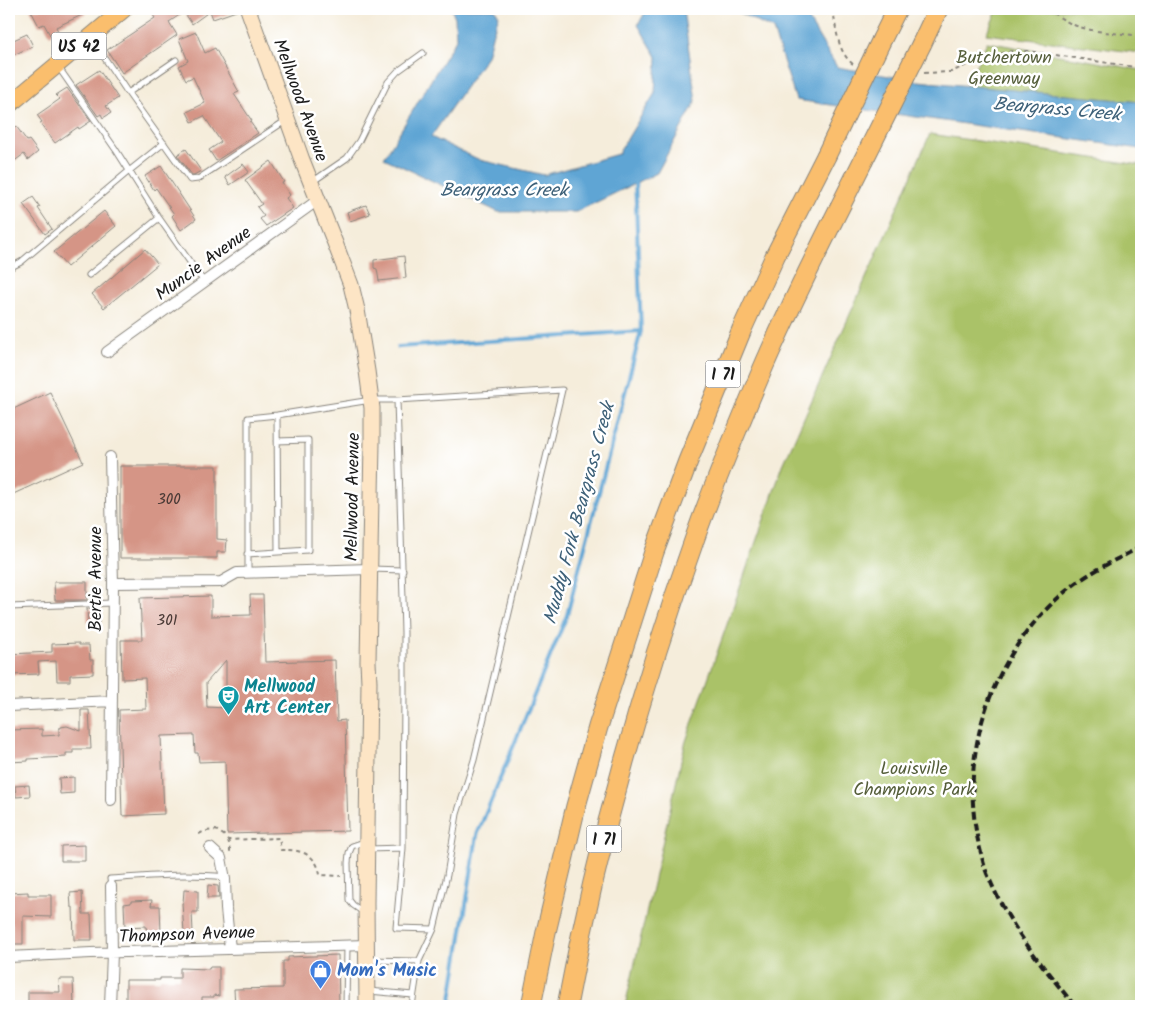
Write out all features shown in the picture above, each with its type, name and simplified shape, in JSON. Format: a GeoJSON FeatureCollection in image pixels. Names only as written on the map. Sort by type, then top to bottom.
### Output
{"type":"FeatureCollection","features":[{"type":"Feature","properties":{"kind":"highway","name":"I 71"},"geometry":{"type":"LineString","coordinates":[[531,1006],[546,932],[576,806],[613,677],[654,552],[688,461],[742,329],[775,256],[897,9]]}},
{"type":"Feature","properties":{"kind":"highway","name":"I 71"},"geometry":{"type":"LineString","coordinates":[[567,1006],[609,820],[650,674],[697,531],[720,471],[792,303],[938,9]]}},
{"type":"Feature","properties":{"kind":"main road","name":"US 42"},"geometry":{"type":"LineString","coordinates":[[9,105],[124,9]]}},
{"type":"Feature","properties":{"kind":"street","name":"Mellwood Avenue"},"geometry":{"type":"LineString","coordinates":[[248,9],[302,160],[351,285],[357,310],[371,400],[366,914],[367,999]]}},
{"type":"Feature","properties":{"kind":"street","name":"Muncie Avenue"},"geometry":{"type":"LineString","coordinates":[[108,352],[318,200]]}},
{"type":"Feature","properties":{"kind":"street","name":"Bertie Avenue"},"geometry":{"type":"LineString","coordinates":[[110,457],[113,584],[111,800]]}},
{"type":"Feature","properties":{"kind":"street"},"geometry":{"type":"LineString","coordinates":[[113,584],[221,582],[237,573],[248,572],[370,569]]}},
{"type":"Feature","properties":{"kind":"street"},"geometry":{"type":"LineString","coordinates":[[9,706],[112,701]]}},
{"type":"Feature","properties":{"kind":"street"},"geometry":{"type":"LineString","coordinates":[[210,848],[222,858],[230,949]]}},
{"type":"Feature","properties":{"kind":"street"},"geometry":{"type":"LineString","coordinates":[[110,1006],[112,953],[111,886]]}},
{"type":"Feature","properties":{"kind":"street","name":"Thompson Avenue"},"geometry":{"type":"LineString","coordinates":[[9,957],[347,946],[367,952]]}},
{"type":"Feature","properties":{"kind":"lane"},"geometry":{"type":"LineString","coordinates":[[91,37],[190,180],[198,179],[288,120]]}},
{"type":"Feature","properties":{"kind":"lane"},"geometry":{"type":"LineString","coordinates":[[312,182],[347,158],[359,141],[388,82],[398,71],[423,53]]}},
{"type":"Feature","properties":{"kind":"lane"},"geometry":{"type":"LineString","coordinates":[[128,93],[176,60]]}},
{"type":"Feature","properties":{"kind":"lane"},"geometry":{"type":"LineString","coordinates":[[57,65],[106,135],[158,218],[205,282]]}},
{"type":"Feature","properties":{"kind":"lane"},"geometry":{"type":"LineString","coordinates":[[9,268],[21,262],[164,143]]}},
{"type":"Feature","properties":{"kind":"lane"},"geometry":{"type":"LineString","coordinates":[[89,275],[158,218]]}},
{"type":"Feature","properties":{"kind":"lane"},"geometry":{"type":"LineString","coordinates":[[248,572],[248,418],[371,400],[562,390],[476,753],[457,814],[447,875],[434,929],[419,961],[412,1006]]}},
{"type":"Feature","properties":{"kind":"lane"},"geometry":{"type":"LineString","coordinates":[[397,400],[404,692],[403,848],[396,928],[434,929]]}},
{"type":"Feature","properties":{"kind":"lane"},"geometry":{"type":"LineString","coordinates":[[277,415],[278,552]]}},
{"type":"Feature","properties":{"kind":"lane"},"geometry":{"type":"LineString","coordinates":[[248,554],[308,550],[308,440],[277,441]]}},
{"type":"Feature","properties":{"kind":"lane"},"geometry":{"type":"LineString","coordinates":[[370,569],[402,570]]}},
{"type":"Feature","properties":{"kind":"lane"},"geometry":{"type":"LineString","coordinates":[[9,607],[112,603]]}},
{"type":"Feature","properties":{"kind":"lane"},"geometry":{"type":"LineString","coordinates":[[367,845],[403,848]]}},
{"type":"Feature","properties":{"kind":"lane"},"geometry":{"type":"LineString","coordinates":[[111,886],[110,879],[203,875],[225,877]]}},
{"type":"Feature","properties":{"kind":"lane"},"geometry":{"type":"LineString","coordinates":[[346,1006],[347,946]]}},
{"type":"Feature","properties":{"kind":"lane"},"geometry":{"type":"LineString","coordinates":[[367,952],[419,961]]}},
{"type":"Feature","properties":{"kind":"lane"},"geometry":{"type":"LineString","coordinates":[[367,999],[413,995]]}},
{"type":"Feature","properties":{"kind":"path"},"geometry":{"type":"LineString","coordinates":[[833,9],[839,44],[847,60],[857,66]]}},
{"type":"Feature","properties":{"kind":"path"},"geometry":{"type":"LineString","coordinates":[[1046,9],[1067,22],[1081,27],[1097,31],[1141,36]]}},
{"type":"Feature","properties":{"kind":"path"},"geometry":{"type":"LineString","coordinates":[[920,72],[951,72],[983,58],[1012,51],[1027,51],[1141,68]]}},
{"type":"Feature","properties":{"kind":"path"},"geometry":{"type":"LineString","coordinates":[[199,834],[205,831],[216,830],[228,840],[279,838],[281,850],[294,849],[303,852],[313,859],[320,876],[341,876]]}},
{"type":"Feature","properties":{"kind":"green space"},"geometry":{"type":"Polygon","coordinates":[[[998,9],[1141,9],[1141,53],[986,34],[998,9]]]}},
{"type":"Feature","properties":{"kind":"green space","name":"Butchertown Greenway"},"geometry":{"type":"Polygon","coordinates":[[[987,42],[1141,70],[1141,102],[966,86],[987,42]]]}},
{"type":"Feature","properties":{"kind":"green space","name":"Louisville Champions Park"},"geometry":{"type":"Polygon","coordinates":[[[930,134],[1141,165],[1141,1006],[625,1006],[685,744],[783,465],[930,134]]]}},
{"type":"Feature","properties":{"kind":"water","name":"Beargrass Creek"},"geometry":{"type":"Polygon","coordinates":[[[451,9],[495,9],[499,16],[487,56],[431,137],[480,160],[544,175],[618,154],[655,93],[657,57],[638,25],[647,9],[683,9],[696,101],[657,173],[576,212],[498,212],[384,158],[456,39],[455,17],[451,9]]]}},
{"type":"Feature","properties":{"kind":"water","name":"Beargrass Creek"},"geometry":{"type":"Polygon","coordinates":[[[732,9],[802,9],[837,67],[918,81],[1141,102],[1141,149],[796,100],[773,30],[732,9]]]}},
{"type":"Feature","properties":{"kind":"building"},"geometry":{"type":"Polygon","coordinates":[[[30,9],[95,9],[56,27],[58,31],[50,35],[44,24],[39,26],[30,9]]]}},
{"type":"Feature","properties":{"kind":"building"},"geometry":{"type":"Polygon","coordinates":[[[149,9],[239,10],[213,19],[210,11],[192,24],[184,12],[169,22],[177,35],[122,73],[107,50],[155,18],[149,9]]]}},
{"type":"Feature","properties":{"kind":"building"},"geometry":{"type":"Polygon","coordinates":[[[196,32],[205,53],[215,48],[239,92],[234,94],[258,133],[216,161],[209,150],[221,142],[204,116],[192,122],[187,112],[205,103],[193,77],[186,80],[179,66],[188,61],[179,39],[196,32]]]}},
{"type":"Feature","properties":{"kind":"building"},"geometry":{"type":"Polygon","coordinates":[[[27,34],[33,46],[9,57],[9,42],[27,34]]]}},
{"type":"Feature","properties":{"kind":"building"},"geometry":{"type":"Polygon","coordinates":[[[99,70],[118,98],[106,106],[111,113],[103,118],[101,114],[98,116],[76,85],[99,70]]]}},
{"type":"Feature","properties":{"kind":"building"},"geometry":{"type":"Polygon","coordinates":[[[67,88],[91,121],[79,129],[78,127],[55,143],[40,123],[42,122],[37,115],[60,99],[56,95],[67,88]]]}},
{"type":"Feature","properties":{"kind":"building"},"geometry":{"type":"Polygon","coordinates":[[[16,126],[38,152],[28,160],[24,154],[9,165],[9,131],[16,126]]]}},
{"type":"Feature","properties":{"kind":"building"},"geometry":{"type":"Polygon","coordinates":[[[186,149],[201,171],[194,175],[192,175],[177,155],[186,149]]]}},
{"type":"Feature","properties":{"kind":"building"},"geometry":{"type":"Polygon","coordinates":[[[271,161],[284,182],[282,183],[290,195],[286,198],[293,208],[266,226],[260,219],[264,216],[257,207],[262,204],[245,180],[271,161]]]}},
{"type":"Feature","properties":{"kind":"building"},"geometry":{"type":"Polygon","coordinates":[[[243,164],[249,172],[230,185],[225,177],[243,164]]]}},
{"type":"Feature","properties":{"kind":"building"},"geometry":{"type":"Polygon","coordinates":[[[161,166],[196,219],[181,230],[172,216],[174,214],[145,176],[161,166]]]}},
{"type":"Feature","properties":{"kind":"building"},"geometry":{"type":"Polygon","coordinates":[[[33,197],[52,229],[45,234],[23,204],[33,197]]]}},
{"type":"Feature","properties":{"kind":"building"},"geometry":{"type":"Polygon","coordinates":[[[366,205],[370,214],[350,221],[347,212],[366,205]]]}},
{"type":"Feature","properties":{"kind":"building"},"geometry":{"type":"Polygon","coordinates":[[[104,211],[116,226],[67,267],[54,252],[104,211]]]}},
{"type":"Feature","properties":{"kind":"building"},"geometry":{"type":"Polygon","coordinates":[[[145,249],[158,264],[104,308],[92,294],[145,249]]]}},
{"type":"Feature","properties":{"kind":"building"},"geometry":{"type":"Polygon","coordinates":[[[404,256],[406,278],[379,281],[377,269],[374,268],[374,260],[404,256]]]}},
{"type":"Feature","properties":{"kind":"building"},"geometry":{"type":"Polygon","coordinates":[[[50,392],[83,462],[9,496],[9,411],[50,392]]]}},
{"type":"Feature","properties":{"kind":"building"},"geometry":{"type":"Polygon","coordinates":[[[120,466],[217,466],[217,539],[227,540],[226,552],[217,552],[217,558],[120,558],[120,466]]]}},
{"type":"Feature","properties":{"kind":"building"},"geometry":{"type":"Polygon","coordinates":[[[54,582],[87,582],[87,600],[55,600],[54,582]]]}},
{"type":"Feature","properties":{"kind":"building","name":"Mellwood Art Center"},"geometry":{"type":"Polygon","coordinates":[[[250,595],[263,595],[265,662],[335,660],[337,721],[345,720],[348,831],[227,834],[225,761],[199,762],[198,753],[195,753],[194,735],[161,736],[164,814],[122,816],[119,710],[146,709],[145,678],[122,679],[121,640],[142,640],[140,598],[211,596],[211,616],[251,615],[250,595]],[[226,660],[206,683],[207,707],[226,708],[226,660]]]}},
{"type":"Feature","properties":{"kind":"building"},"geometry":{"type":"Polygon","coordinates":[[[98,608],[99,623],[88,623],[87,609],[98,608]]]}},
{"type":"Feature","properties":{"kind":"building"},"geometry":{"type":"Polygon","coordinates":[[[79,643],[79,645],[89,645],[90,660],[93,660],[93,674],[70,675],[70,681],[57,681],[56,661],[38,662],[39,674],[9,675],[9,654],[52,652],[52,644],[79,643]]]}},
{"type":"Feature","properties":{"kind":"building"},"geometry":{"type":"Polygon","coordinates":[[[81,710],[89,710],[91,749],[73,749],[73,753],[66,753],[66,757],[9,762],[9,730],[42,729],[42,736],[59,735],[59,728],[67,726],[81,731],[81,710]]]}},
{"type":"Feature","properties":{"kind":"building"},"geometry":{"type":"Polygon","coordinates":[[[74,777],[74,793],[60,794],[59,778],[74,777]]]}},
{"type":"Feature","properties":{"kind":"building"},"geometry":{"type":"Polygon","coordinates":[[[29,785],[30,796],[16,797],[15,786],[29,785]]]}},
{"type":"Feature","properties":{"kind":"building"},"geometry":{"type":"Polygon","coordinates":[[[85,845],[85,861],[61,861],[61,846],[85,845]]]}},
{"type":"Feature","properties":{"kind":"building"},"geometry":{"type":"Polygon","coordinates":[[[208,885],[218,886],[219,898],[207,898],[208,885]]]}},
{"type":"Feature","properties":{"kind":"building"},"geometry":{"type":"Polygon","coordinates":[[[184,890],[198,891],[198,912],[192,912],[193,932],[184,933],[182,903],[184,890]]]}},
{"type":"Feature","properties":{"kind":"building"},"geometry":{"type":"Polygon","coordinates":[[[28,892],[28,895],[51,895],[51,917],[23,916],[23,944],[12,944],[12,923],[9,923],[9,893],[28,892]]]}},
{"type":"Feature","properties":{"kind":"building"},"geometry":{"type":"Polygon","coordinates":[[[82,892],[83,914],[91,914],[92,940],[74,940],[73,907],[71,907],[70,893],[82,892]]]}},
{"type":"Feature","properties":{"kind":"building"},"geometry":{"type":"Polygon","coordinates":[[[152,900],[151,906],[160,906],[161,933],[147,934],[146,926],[125,927],[124,904],[131,903],[131,901],[152,900]]]}},
{"type":"Feature","properties":{"kind":"building"},"geometry":{"type":"Polygon","coordinates":[[[338,955],[339,1006],[235,1006],[234,989],[283,988],[283,961],[288,961],[288,957],[338,955]]]}},
{"type":"Feature","properties":{"kind":"building"},"geometry":{"type":"Polygon","coordinates":[[[210,967],[219,967],[219,996],[202,997],[202,1006],[126,1006],[126,980],[180,978],[180,968],[209,969],[210,967]]]}},
{"type":"Feature","properties":{"kind":"building"},"geometry":{"type":"Polygon","coordinates":[[[59,979],[73,979],[74,1005],[28,1005],[28,992],[60,992],[59,979]]]}},
{"type":"Feature","properties":{"kind":"waterway","name":"Muddy Fork Beargrass Creek"},"geometry":{"type":"LineString","coordinates":[[450,1006],[477,835],[567,615],[641,331],[635,178]]}},
{"type":"Feature","properties":{"kind":"waterway"},"geometry":{"type":"LineString","coordinates":[[398,347],[641,331]]}},
{"type":"Feature","properties":{"kind":"railway"},"geometry":{"type":"LineString","coordinates":[[1075,1006],[1016,929],[997,896],[986,870],[979,845],[973,810],[973,775],[978,740],[987,706],[1001,674],[1019,643],[1040,616],[1066,591],[1084,578],[1141,547]]}},
{"type":"Feature","properties":{"kind":"place","name":"Mellwood Art Center"},"geometry":{"type":"Point","coordinates":[228,715]}},
{"type":"Feature","properties":{"kind":"place","name":"Mom's Music"},"geometry":{"type":"Point","coordinates":[321,989]}}]}
